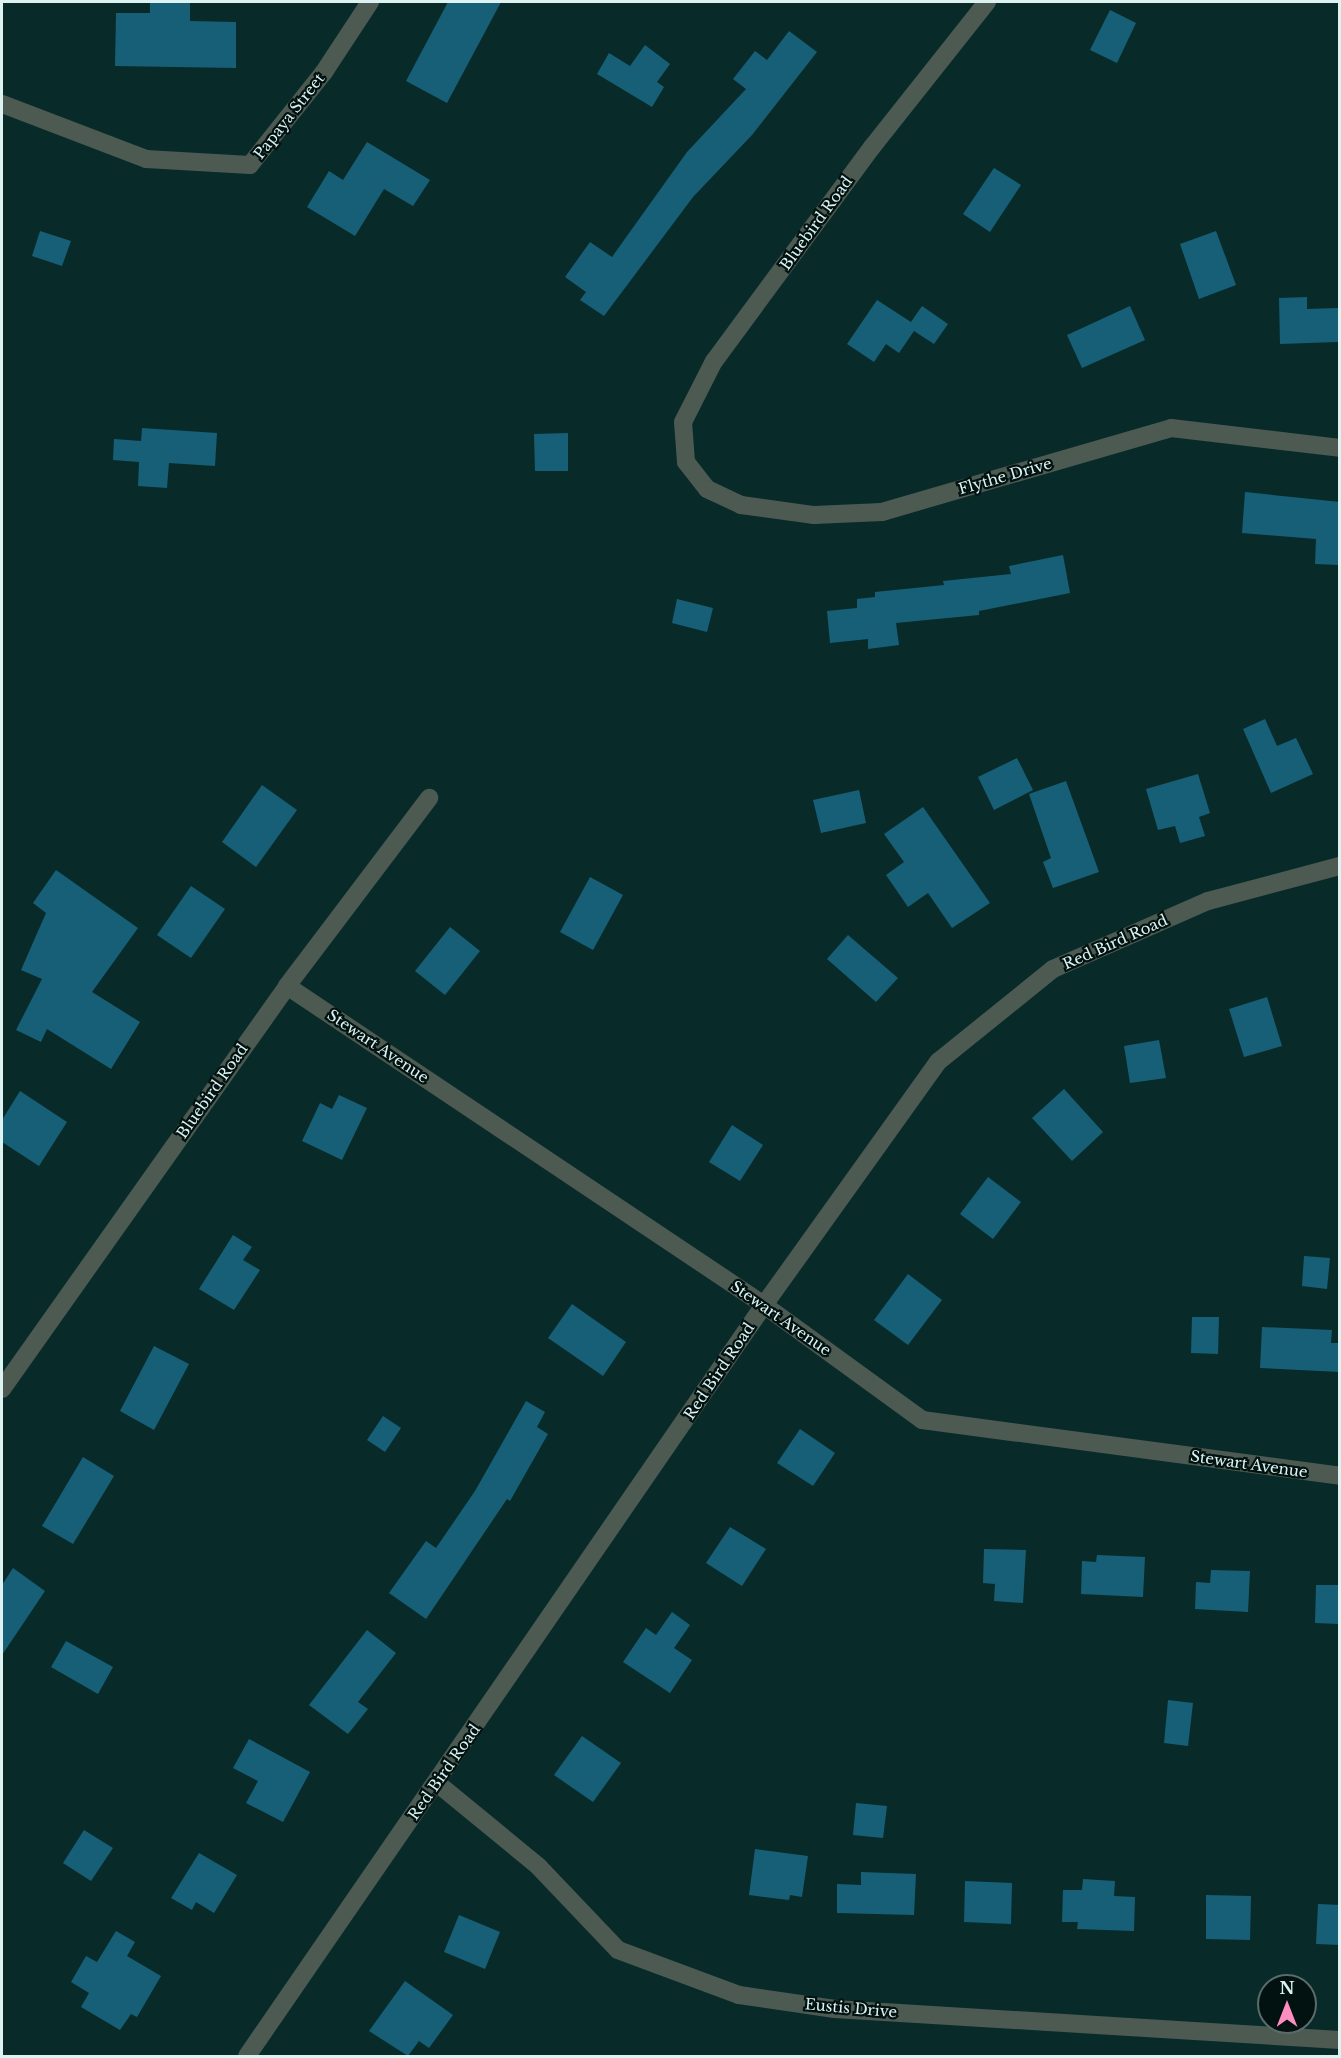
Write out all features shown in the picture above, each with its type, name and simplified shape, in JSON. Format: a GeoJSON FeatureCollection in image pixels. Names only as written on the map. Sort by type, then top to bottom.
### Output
{"type":"FeatureCollection","features":[{"type":"Feature","properties":{"kind":"street","name":"Papaya Street"},"geometry":{"type":"LineString","coordinates":[[2,104],[146,159],[250,165],[324,72],[370,2]]}},
{"type":"Feature","properties":{"kind":"street","name":"Bluebird Road"},"geometry":{"type":"LineString","coordinates":[[686,462],[683,422],[714,361],[872,147],[987,2]]}},
{"type":"Feature","properties":{"kind":"street","name":"Flythe Drive"},"geometry":{"type":"LineString","coordinates":[[686,462],[707,489],[741,506],[814,515],[882,512],[1171,428],[1340,448]]}},
{"type":"Feature","properties":{"kind":"street","name":"Bluebird Road"},"geometry":{"type":"LineString","coordinates":[[2,1389],[287,986],[429,798]]}},
{"type":"Feature","properties":{"kind":"street","name":"Red Bird Road"},"geometry":{"type":"LineString","coordinates":[[248,2056],[765,1305],[939,1061],[1053,969],[1208,901],[1340,866]]}},
{"type":"Feature","properties":{"kind":"street","name":"Stewart Avenue"},"geometry":{"type":"LineString","coordinates":[[287,986],[765,1305],[922,1420],[1340,1476]]}},
{"type":"Feature","properties":{"kind":"street","name":"Eustis Drive"},"geometry":{"type":"LineString","coordinates":[[437,1782],[538,1866],[618,1950],[739,1995],[835,2009],[1340,2040]]}},
{"type":"Feature","properties":{"kind":"building"},"geometry":{"type":"Polygon","coordinates":[[[150,2],[190,2],[190,21],[236,22],[236,68],[115,66],[116,13],[150,13],[150,2]]]}},
{"type":"Feature","properties":{"kind":"building"},"geometry":{"type":"Polygon","coordinates":[[[448,2],[501,2],[447,103],[406,81],[448,2]]]}},
{"type":"Feature","properties":{"kind":"building"},"geometry":{"type":"Polygon","coordinates":[[[1110,10],[1136,23],[1117,63],[1090,50],[1110,10]]]}},
{"type":"Feature","properties":{"kind":"building"},"geometry":{"type":"Polygon","coordinates":[[[789,31],[817,52],[752,135],[693,197],[604,316],[580,300],[586,292],[565,277],[590,242],[612,257],[687,152],[746,89],[733,79],[755,51],[767,60],[789,31]]]}},
{"type":"Feature","properties":{"kind":"building"},"geometry":{"type":"Polygon","coordinates":[[[645,45],[670,64],[657,82],[664,87],[652,107],[597,74],[609,53],[630,66],[645,45]]]}},
{"type":"Feature","properties":{"kind":"building"},"geometry":{"type":"Polygon","coordinates":[[[367,142],[430,180],[413,206],[384,189],[355,236],[307,207],[329,171],[343,180],[367,142]]]}},
{"type":"Feature","properties":{"kind":"building"},"geometry":{"type":"Polygon","coordinates":[[[994,168],[1021,185],[990,232],[963,214],[994,168]]]}},
{"type":"Feature","properties":{"kind":"building"},"geometry":{"type":"Polygon","coordinates":[[[40,231],[71,241],[62,266],[32,256],[40,231]]]}},
{"type":"Feature","properties":{"kind":"building"},"geometry":{"type":"Polygon","coordinates":[[[1216,231],[1236,285],[1199,299],[1180,244],[1216,231]]]}},
{"type":"Feature","properties":{"kind":"building"},"geometry":{"type":"Polygon","coordinates":[[[1307,297],[1307,309],[1338,308],[1338,342],[1280,344],[1279,298],[1307,297]]]}},
{"type":"Feature","properties":{"kind":"building"},"geometry":{"type":"Polygon","coordinates":[[[877,300],[911,322],[922,306],[948,324],[934,344],[914,331],[899,353],[886,344],[874,362],[847,344],[877,300]]]}},
{"type":"Feature","properties":{"kind":"building"},"geometry":{"type":"Polygon","coordinates":[[[1130,306],[1145,340],[1082,368],[1067,335],[1130,306]]]}},
{"type":"Feature","properties":{"kind":"building"},"geometry":{"type":"Polygon","coordinates":[[[142,428],[217,433],[215,466],[169,463],[167,488],[138,486],[139,462],[113,460],[114,439],[141,441],[142,428]]]}},
{"type":"Feature","properties":{"kind":"building"},"geometry":{"type":"Polygon","coordinates":[[[568,433],[568,471],[535,471],[534,434],[568,433]]]}},
{"type":"Feature","properties":{"kind":"building"},"geometry":{"type":"Polygon","coordinates":[[[1245,492],[1340,502],[1340,565],[1315,564],[1316,539],[1242,533],[1245,492]]]}},
{"type":"Feature","properties":{"kind":"building"},"geometry":{"type":"Polygon","coordinates":[[[1063,555],[1070,593],[979,611],[979,615],[896,623],[899,645],[868,649],[868,639],[830,643],[827,611],[857,608],[857,599],[875,597],[875,592],[944,585],[943,581],[1011,574],[1009,566],[1063,555]]]}},
{"type":"Feature","properties":{"kind":"building"},"geometry":{"type":"Polygon","coordinates":[[[677,599],[713,608],[707,632],[672,623],[677,599]]]}},
{"type":"Feature","properties":{"kind":"building"},"geometry":{"type":"Polygon","coordinates":[[[1265,719],[1277,746],[1296,738],[1313,774],[1271,793],[1243,729],[1265,719]]]}},
{"type":"Feature","properties":{"kind":"building"},"geometry":{"type":"Polygon","coordinates":[[[1017,758],[1033,790],[994,810],[978,777],[1017,758]]]}},
{"type":"Feature","properties":{"kind":"building"},"geometry":{"type":"Polygon","coordinates":[[[1198,774],[1210,813],[1199,817],[1205,836],[1180,843],[1175,826],[1158,830],[1146,789],[1198,774]]]}},
{"type":"Feature","properties":{"kind":"building"},"geometry":{"type":"Polygon","coordinates":[[[1066,781],[1099,872],[1053,888],[1043,862],[1051,858],[1029,794],[1066,781]]]}},
{"type":"Feature","properties":{"kind":"building"},"geometry":{"type":"Polygon","coordinates":[[[262,785],[297,810],[256,867],[222,842],[262,785]]]}},
{"type":"Feature","properties":{"kind":"building"},"geometry":{"type":"Polygon","coordinates":[[[859,790],[866,823],[821,833],[813,800],[859,790]]]}},
{"type":"Feature","properties":{"kind":"building"},"geometry":{"type":"Polygon","coordinates":[[[923,807],[990,903],[952,928],[928,893],[908,907],[886,875],[904,862],[884,834],[923,807]]]}},
{"type":"Feature","properties":{"kind":"building"},"geometry":{"type":"Polygon","coordinates":[[[56,870],[138,928],[92,992],[140,1022],[111,1069],[47,1029],[41,1042],[16,1030],[42,979],[21,970],[46,913],[33,903],[56,870]]]}},
{"type":"Feature","properties":{"kind":"building"},"geometry":{"type":"Polygon","coordinates":[[[590,877],[623,895],[593,950],[560,932],[590,877]]]}},
{"type":"Feature","properties":{"kind":"building"},"geometry":{"type":"Polygon","coordinates":[[[191,886],[225,909],[191,958],[157,935],[191,886]]]}},
{"type":"Feature","properties":{"kind":"building"},"geometry":{"type":"Polygon","coordinates":[[[450,927],[480,951],[445,995],[415,971],[450,927]]]}},
{"type":"Feature","properties":{"kind":"building"},"geometry":{"type":"Polygon","coordinates":[[[848,935],[898,978],[876,1002],[827,959],[848,935]]]}},
{"type":"Feature","properties":{"kind":"building"},"geometry":{"type":"Polygon","coordinates":[[[1267,997],[1282,1046],[1244,1057],[1229,1009],[1267,997]]]}},
{"type":"Feature","properties":{"kind":"building"},"geometry":{"type":"Polygon","coordinates":[[[1159,1040],[1166,1078],[1130,1083],[1124,1046],[1159,1040]]]}},
{"type":"Feature","properties":{"kind":"building"},"geometry":{"type":"Polygon","coordinates":[[[1064,1089],[1103,1132],[1072,1161],[1032,1118],[1064,1089]]]}},
{"type":"Feature","properties":{"kind":"building"},"geometry":{"type":"Polygon","coordinates":[[[20,1091],[67,1122],[39,1166],[2,1142],[2,1120],[20,1091]]]}},
{"type":"Feature","properties":{"kind":"building"},"geometry":{"type":"Polygon","coordinates":[[[339,1095],[367,1108],[342,1160],[302,1141],[320,1103],[332,1109],[339,1095]]]}},
{"type":"Feature","properties":{"kind":"building"},"geometry":{"type":"Polygon","coordinates":[[[732,1125],[763,1145],[740,1181],[709,1162],[732,1125]]]}},
{"type":"Feature","properties":{"kind":"building"},"geometry":{"type":"Polygon","coordinates":[[[988,1177],[1021,1202],[993,1239],[960,1214],[988,1177]]]}},
{"type":"Feature","properties":{"kind":"building"},"geometry":{"type":"Polygon","coordinates":[[[233,1235],[252,1247],[243,1260],[260,1270],[234,1310],[199,1289],[233,1235]]]}},
{"type":"Feature","properties":{"kind":"building"},"geometry":{"type":"Polygon","coordinates":[[[1304,1256],[1330,1258],[1327,1289],[1302,1286],[1304,1256]]]}},
{"type":"Feature","properties":{"kind":"building"},"geometry":{"type":"Polygon","coordinates":[[[908,1274],[942,1300],[908,1345],[874,1320],[908,1274]]]}},
{"type":"Feature","properties":{"kind":"building"},"geometry":{"type":"Polygon","coordinates":[[[572,1304],[626,1342],[603,1376],[548,1338],[572,1304]]]}},
{"type":"Feature","properties":{"kind":"building"},"geometry":{"type":"Polygon","coordinates":[[[1192,1317],[1219,1317],[1218,1354],[1191,1353],[1192,1317]]]}},
{"type":"Feature","properties":{"kind":"building"},"geometry":{"type":"Polygon","coordinates":[[[1262,1327],[1332,1330],[1331,1343],[1340,1343],[1340,1372],[1260,1368],[1262,1327]]]}},
{"type":"Feature","properties":{"kind":"building"},"geometry":{"type":"Polygon","coordinates":[[[154,1346],[189,1364],[154,1430],[120,1411],[154,1346]]]}},
{"type":"Feature","properties":{"kind":"building"},"geometry":{"type":"Polygon","coordinates":[[[526,1401],[545,1412],[537,1427],[548,1434],[510,1501],[507,1499],[426,1619],[389,1593],[426,1541],[436,1548],[475,1491],[526,1401]]]}},
{"type":"Feature","properties":{"kind":"building"},"geometry":{"type":"Polygon","coordinates":[[[383,1416],[401,1428],[385,1452],[367,1440],[383,1416]]]}},
{"type":"Feature","properties":{"kind":"building"},"geometry":{"type":"Polygon","coordinates":[[[800,1429],[835,1453],[813,1486],[777,1463],[800,1429]]]}},
{"type":"Feature","properties":{"kind":"building"},"geometry":{"type":"Polygon","coordinates":[[[83,1457],[114,1476],[73,1544],[42,1526],[83,1457]]]}},
{"type":"Feature","properties":{"kind":"building"},"geometry":{"type":"Polygon","coordinates":[[[730,1527],[766,1549],[742,1586],[706,1563],[730,1527]]]}},
{"type":"Feature","properties":{"kind":"building"},"geometry":{"type":"Polygon","coordinates":[[[984,1549],[1026,1550],[1023,1603],[994,1601],[995,1584],[983,1583],[984,1549]]]}},
{"type":"Feature","properties":{"kind":"building"},"geometry":{"type":"Polygon","coordinates":[[[1097,1555],[1145,1557],[1143,1597],[1081,1594],[1082,1561],[1096,1562],[1097,1555]]]}},
{"type":"Feature","properties":{"kind":"building"},"geometry":{"type":"Polygon","coordinates":[[[13,1568],[45,1591],[2,1655],[2,1585],[13,1568]]]}},
{"type":"Feature","properties":{"kind":"building"},"geometry":{"type":"Polygon","coordinates":[[[1211,1570],[1250,1571],[1248,1612],[1195,1609],[1196,1582],[1210,1583],[1211,1570]]]}},
{"type":"Feature","properties":{"kind":"building"},"geometry":{"type":"Polygon","coordinates":[[[1316,1585],[1340,1585],[1340,1624],[1315,1623],[1316,1585]]]}},
{"type":"Feature","properties":{"kind":"building"},"geometry":{"type":"Polygon","coordinates":[[[672,1612],[690,1625],[674,1648],[692,1660],[670,1693],[623,1662],[646,1628],[656,1635],[672,1612]]]}},
{"type":"Feature","properties":{"kind":"building"},"geometry":{"type":"Polygon","coordinates":[[[367,1630],[396,1653],[358,1702],[368,1709],[348,1734],[309,1705],[367,1630]]]}},
{"type":"Feature","properties":{"kind":"building"},"geometry":{"type":"Polygon","coordinates":[[[66,1641],[113,1667],[98,1694],[51,1667],[66,1641]]]}},
{"type":"Feature","properties":{"kind":"building"},"geometry":{"type":"Polygon","coordinates":[[[1168,1700],[1193,1703],[1188,1746],[1164,1743],[1168,1700]]]}},
{"type":"Feature","properties":{"kind":"building"},"geometry":{"type":"Polygon","coordinates":[[[582,1736],[621,1763],[593,1802],[554,1775],[582,1736]]]}},
{"type":"Feature","properties":{"kind":"building"},"geometry":{"type":"Polygon","coordinates":[[[249,1739],[310,1772],[283,1822],[246,1803],[258,1781],[233,1768],[249,1739]]]}},
{"type":"Feature","properties":{"kind":"building"},"geometry":{"type":"Polygon","coordinates":[[[856,1803],[887,1806],[883,1838],[853,1835],[856,1803]]]}},
{"type":"Feature","properties":{"kind":"building"},"geometry":{"type":"Polygon","coordinates":[[[84,1830],[113,1848],[91,1881],[63,1863],[84,1830]]]}},
{"type":"Feature","properties":{"kind":"building"},"geometry":{"type":"Polygon","coordinates":[[[755,1849],[808,1856],[802,1897],[790,1895],[789,1900],[749,1895],[755,1849]]]}},
{"type":"Feature","properties":{"kind":"building"},"geometry":{"type":"Polygon","coordinates":[[[199,1853],[237,1875],[214,1913],[196,1902],[192,1910],[171,1898],[199,1853]]]}},
{"type":"Feature","properties":{"kind":"building"},"geometry":{"type":"Polygon","coordinates":[[[861,1872],[916,1874],[914,1915],[837,1913],[837,1884],[861,1885],[861,1872]]]}},
{"type":"Feature","properties":{"kind":"building"},"geometry":{"type":"Polygon","coordinates":[[[1083,1879],[1115,1881],[1114,1896],[1135,1897],[1134,1931],[1077,1929],[1078,1922],[1062,1922],[1063,1890],[1082,1890],[1083,1879]]]}},
{"type":"Feature","properties":{"kind":"building"},"geometry":{"type":"Polygon","coordinates":[[[965,1881],[1012,1883],[1011,1924],[964,1922],[965,1881]]]}},
{"type":"Feature","properties":{"kind":"building"},"geometry":{"type":"Polygon","coordinates":[[[1206,1895],[1251,1896],[1250,1940],[1206,1939],[1206,1895]]]}},
{"type":"Feature","properties":{"kind":"building"},"geometry":{"type":"Polygon","coordinates":[[[1318,1904],[1340,1905],[1340,1945],[1316,1944],[1318,1904]]]}},
{"type":"Feature","properties":{"kind":"building"},"geometry":{"type":"Polygon","coordinates":[[[459,1915],[500,1932],[485,1969],[444,1952],[459,1915]]]}},
{"type":"Feature","properties":{"kind":"building"},"geometry":{"type":"Polygon","coordinates":[[[116,1931],[135,1942],[127,1956],[161,1976],[137,2017],[131,2014],[120,2030],[81,2007],[89,1993],[71,1982],[86,1956],[97,1962],[116,1931]]]}},
{"type":"Feature","properties":{"kind":"building"},"geometry":{"type":"Polygon","coordinates":[[[405,1981],[453,2015],[429,2048],[419,2041],[408,2056],[369,2031],[405,1981]]]}}]}
